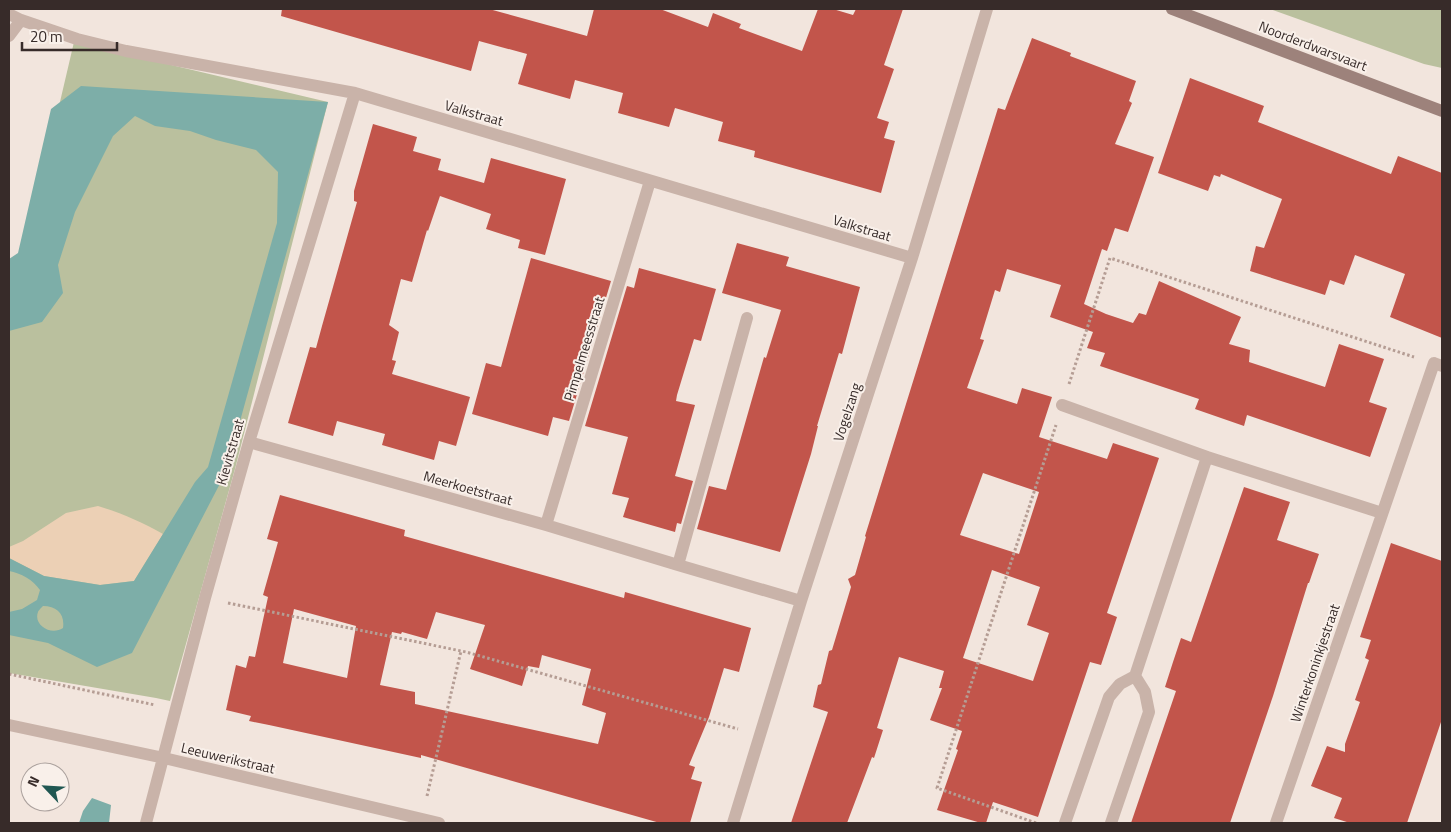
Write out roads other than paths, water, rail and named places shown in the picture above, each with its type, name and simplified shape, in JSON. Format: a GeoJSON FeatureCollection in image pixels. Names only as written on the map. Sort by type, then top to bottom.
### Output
{"type":"FeatureCollection","features":[{"type":"Feature","properties":{"kind":"main road","name":"Noorderdwarsvaart"},"geometry":{"type":"LineString","coordinates":[[1172,9],[1442,111]]}},
{"type":"Feature","properties":{"kind":"street","name":"Vogelzang"},"geometry":{"type":"LineString","coordinates":[[733,823],[801,601],[912,258],[987,9]]}},
{"type":"Feature","properties":{"kind":"street","name":"Valkstraat"},"geometry":{"type":"LineString","coordinates":[[9,14],[77,39],[126,51],[355,93],[912,258]]}},
{"type":"Feature","properties":{"kind":"street"},"geometry":{"type":"LineString","coordinates":[[9,36],[21,20]]}},
{"type":"Feature","properties":{"kind":"street","name":"Kievitstraat"},"geometry":{"type":"LineString","coordinates":[[146,823],[205,598],[249,442],[355,93]]}},
{"type":"Feature","properties":{"kind":"street","name":"Pimpelmeesstraat"},"geometry":{"type":"LineString","coordinates":[[546,525],[650,180]]}},
{"type":"Feature","properties":{"kind":"street"},"geometry":{"type":"LineString","coordinates":[[678,565],[747,318]]}},
{"type":"Feature","properties":{"kind":"street","name":"Winterkoninkjestraat"},"geometry":{"type":"LineString","coordinates":[[1276,823],[1382,513],[1438,364]]}},
{"type":"Feature","properties":{"kind":"street"},"geometry":{"type":"LineString","coordinates":[[1062,405],[1207,457],[1382,513]]}},
{"type":"Feature","properties":{"kind":"street","name":"Meerkoetstraat"},"geometry":{"type":"LineString","coordinates":[[249,442],[546,525],[801,601]]}},
{"type":"Feature","properties":{"kind":"street"},"geometry":{"type":"LineString","coordinates":[[1065,823],[1109,697],[1120,684],[1135,676],[1207,457]]}},
{"type":"Feature","properties":{"kind":"street"},"geometry":{"type":"LineString","coordinates":[[1111,823],[1149,712],[1145,692],[1135,676]]}},
{"type":"Feature","properties":{"kind":"street","name":"Leeuwerikstraat"},"geometry":{"type":"LineString","coordinates":[[9,725],[164,758],[439,823]]}},
{"type":"Feature","properties":{"kind":"water"},"geometry":{"type":"Polygon","coordinates":[[[81,86],[328,102],[226,472],[132,653],[97,667],[48,643],[9,635],[9,612],[22,609],[37,600],[40,590],[34,583],[18,573],[9,571],[9,558],[44,576],[100,585],[134,581],[195,482],[208,467],[277,223],[278,172],[256,150],[190,131],[155,126],[135,116],[113,136],[75,212],[58,265],[63,293],[42,322],[9,331],[9,259],[18,253],[51,109],[81,86]],[[43,606],[38,611],[38,621],[48,630],[53,631],[63,628],[63,619],[59,612],[48,606],[43,606]]]}},
{"type":"Feature","properties":{"kind":"water"},"geometry":{"type":"Polygon","coordinates":[[[92,798],[111,805],[109,823],[79,823],[83,811],[92,798]]]}}]}
